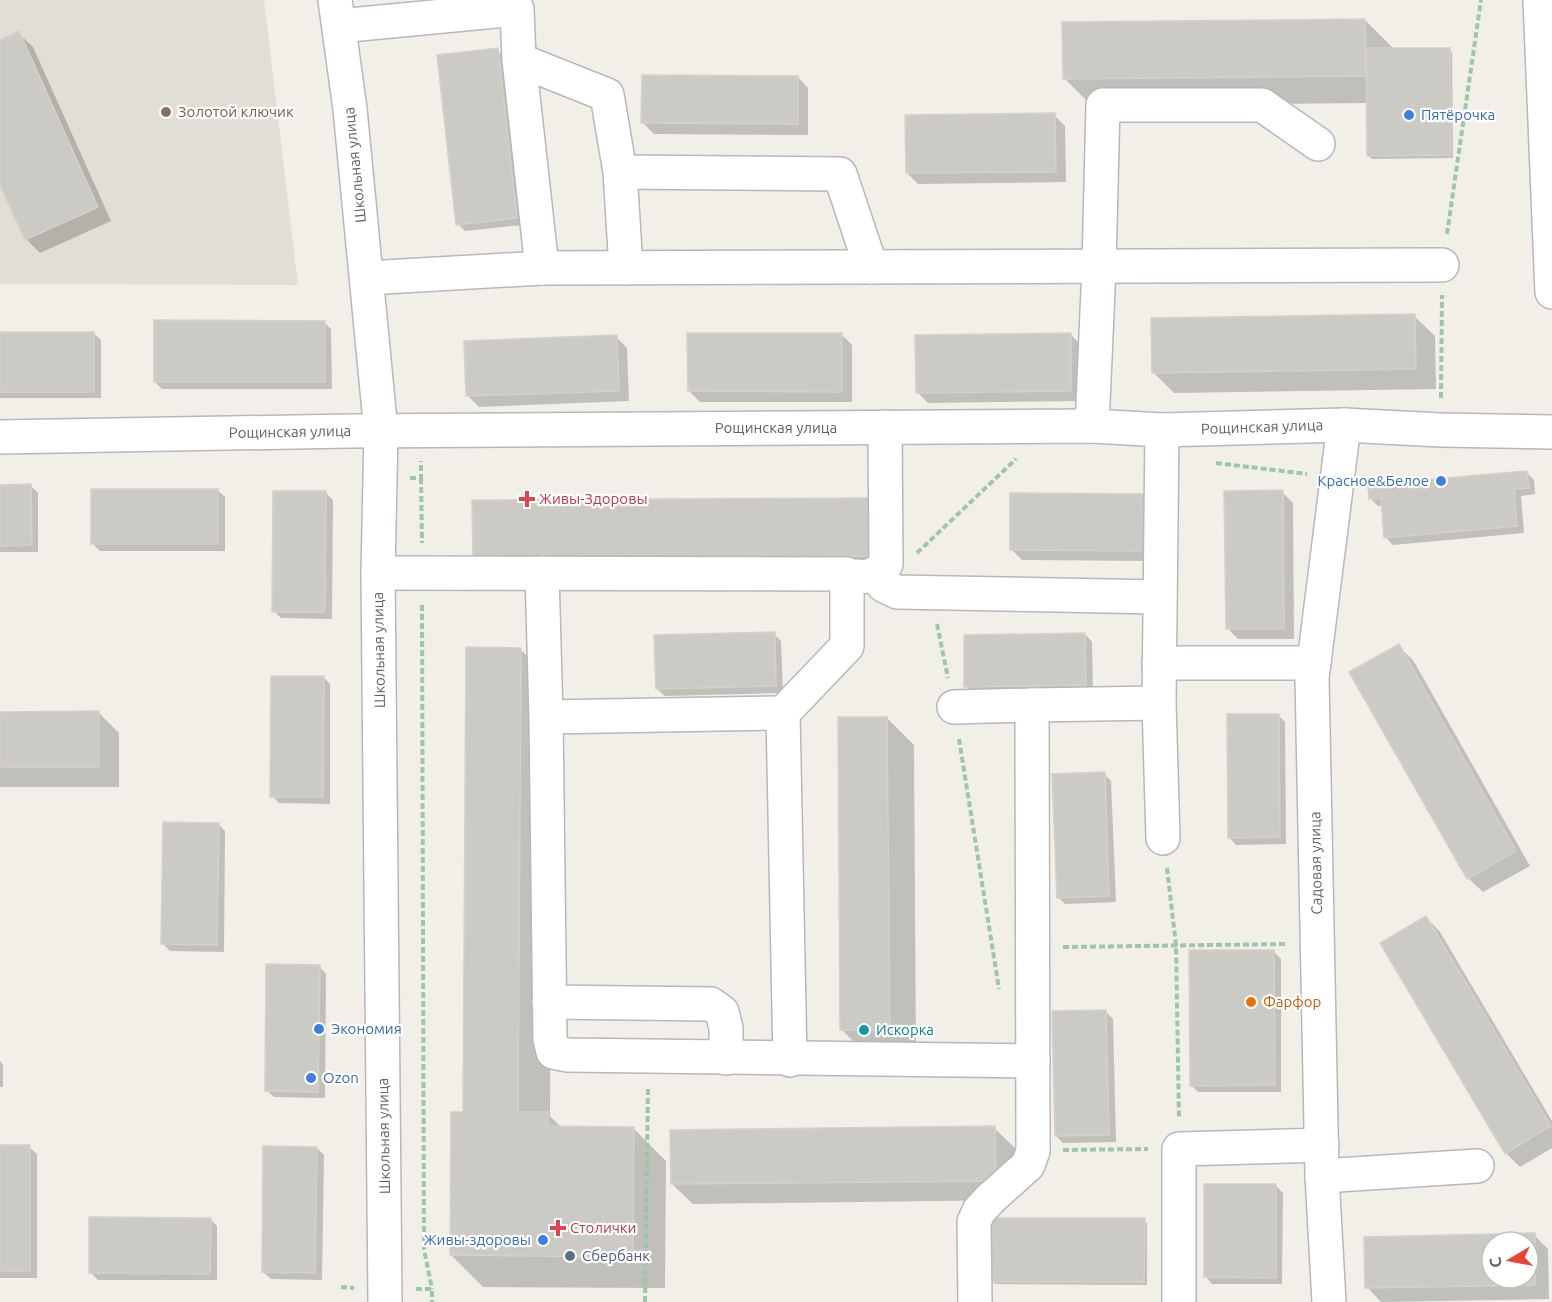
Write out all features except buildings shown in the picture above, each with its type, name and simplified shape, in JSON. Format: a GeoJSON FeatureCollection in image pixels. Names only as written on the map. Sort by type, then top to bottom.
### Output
{"type":"FeatureCollection","features":[{"type":"Feature","properties":{"kind":"street"},"geometry":{"type":"LineString","coordinates":[[1540,0],[1552,292]]}},
{"type":"Feature","properties":{"kind":"street"},"geometry":{"type":"LineString","coordinates":[[337,13],[517,4],[519,60],[542,268]]}},
{"type":"Feature","properties":{"kind":"street","name":"Школьная улица"},"geometry":{"type":"LineString","coordinates":[[337,13],[350,109],[381,432],[378,573],[385,1302]]}},
{"type":"Feature","properties":{"kind":"street"},"geometry":{"type":"LineString","coordinates":[[519,60],[607,95],[620,172],[626,268]]}},
{"type":"Feature","properties":{"kind":"street"},"geometry":{"type":"LineString","coordinates":[[1092,426],[1100,267],[1103,105],[1262,105],[1318,144]]}},
{"type":"Feature","properties":{"kind":"street"},"geometry":{"type":"LineString","coordinates":[[620,172],[840,174],[872,267]]}},
{"type":"Feature","properties":{"kind":"street"},"geometry":{"type":"LineString","coordinates":[[367,278],[542,268],[1442,266]]}},
{"type":"Feature","properties":{"kind":"street","name":"Рощинская улица"},"geometry":{"type":"LineString","coordinates":[[0,437],[885,427],[1092,426],[1162,430],[1344,425],[1552,432]]}},
{"type":"Feature","properties":{"kind":"street","name":"Садовая улица"},"geometry":{"type":"LineString","coordinates":[[1329,1302],[1322,1161],[1312,678],[1344,425]]}},
{"type":"Feature","properties":{"kind":"street"},"geometry":{"type":"LineString","coordinates":[[790,1060],[783,713],[847,646],[869,578],[886,564],[885,427]]}},
{"type":"Feature","properties":{"kind":"street"},"geometry":{"type":"LineString","coordinates":[[1162,430],[1159,704],[1163,838]]}},
{"type":"Feature","properties":{"kind":"street"},"geometry":{"type":"LineString","coordinates":[[378,573],[869,578],[897,592],[1160,597]]}},
{"type":"Feature","properties":{"kind":"street"},"geometry":{"type":"LineString","coordinates":[[542,573],[549,1002],[550,1040],[553,1052],[568,1055],[790,1060],[1033,1061]]}},
{"type":"Feature","properties":{"kind":"street"},"geometry":{"type":"LineString","coordinates":[[1159,663],[1314,663]]}},
{"type":"Feature","properties":{"kind":"street"},"geometry":{"type":"LineString","coordinates":[[954,707],[1159,704]]}},
{"type":"Feature","properties":{"kind":"street"},"geometry":{"type":"LineString","coordinates":[[975,1302],[974,1222],[979,1211],[990,1199],[1028,1165],[1033,1151],[1032,705]]}},
{"type":"Feature","properties":{"kind":"street"},"geometry":{"type":"LineString","coordinates":[[546,717],[783,713]]}},
{"type":"Feature","properties":{"kind":"street"},"geometry":{"type":"LineString","coordinates":[[549,1002],[711,1004],[723,1012],[726,1028],[726,1058]]}},
{"type":"Feature","properties":{"kind":"street"},"geometry":{"type":"LineString","coordinates":[[1179,1302],[1179,1149],[1322,1161],[1478,1166]]}},
{"type":"Feature","properties":{"kind":"path"},"geometry":{"type":"LineString","coordinates":[[1440,430],[1442,266],[1481,0]]}},
{"type":"Feature","properties":{"kind":"path"},"geometry":{"type":"LineString","coordinates":[[869,578],[1019,456]]}},
{"type":"Feature","properties":{"kind":"path"},"geometry":{"type":"LineString","coordinates":[[422,478],[424,1249],[432,1289]]}},
{"type":"Feature","properties":{"kind":"path"},"geometry":{"type":"LineString","coordinates":[[930,592],[954,707],[999,990]]}},
{"type":"Feature","properties":{"kind":"path"},"geometry":{"type":"LineString","coordinates":[[1033,1151],[1179,1149],[1176,945],[1163,838]]}},
{"type":"Feature","properties":{"kind":"path"},"geometry":{"type":"LineString","coordinates":[[1032,947],[1318,943]]}},
{"type":"Feature","properties":{"kind":"path"},"geometry":{"type":"LineString","coordinates":[[645,1302],[648,1057]]}},
{"type":"Feature","properties":{"kind":"shaded area","name":"Золотой ключик"},"geometry":{"type":"Polygon","coordinates":[[[0,0],[264,0],[298,285],[0,284],[0,185],[25,240],[98,206],[19,31],[0,40],[0,0]]]}},
{"type":"Feature","properties":{"kind":"place","name":"Золотой ключик"},"geometry":{"type":"Point","coordinates":[166,112]}},
{"type":"Feature","properties":{"kind":"place","name":"Пятёрочка"},"geometry":{"type":"Point","coordinates":[1409,115]}},
{"type":"Feature","properties":{"kind":"place","name":"Красное&Белое"},"geometry":{"type":"Point","coordinates":[1441,481]}},
{"type":"Feature","properties":{"kind":"place","name":"Живы-Здоровы"},"geometry":{"type":"Point","coordinates":[527,499]}},
{"type":"Feature","properties":{"kind":"place","name":"Фарфор"},"geometry":{"type":"Point","coordinates":[1251,1002]}},
{"type":"Feature","properties":{"kind":"place","name":"Экономия"},"geometry":{"type":"Point","coordinates":[319,1029]}},
{"type":"Feature","properties":{"kind":"place","name":"Искорка"},"geometry":{"type":"Point","coordinates":[864,1030]}},
{"type":"Feature","properties":{"kind":"place","name":"Ozon"},"geometry":{"type":"Point","coordinates":[311,1078]}},
{"type":"Feature","properties":{"kind":"place","name":"Столички"},"geometry":{"type":"Point","coordinates":[558,1228]}},
{"type":"Feature","properties":{"kind":"place","name":"Живы-здоровы"},"geometry":{"type":"Point","coordinates":[543,1240]}},
{"type":"Feature","properties":{"kind":"place","name":"Сбербанк"},"geometry":{"type":"Point","coordinates":[570,1256]}}]}
